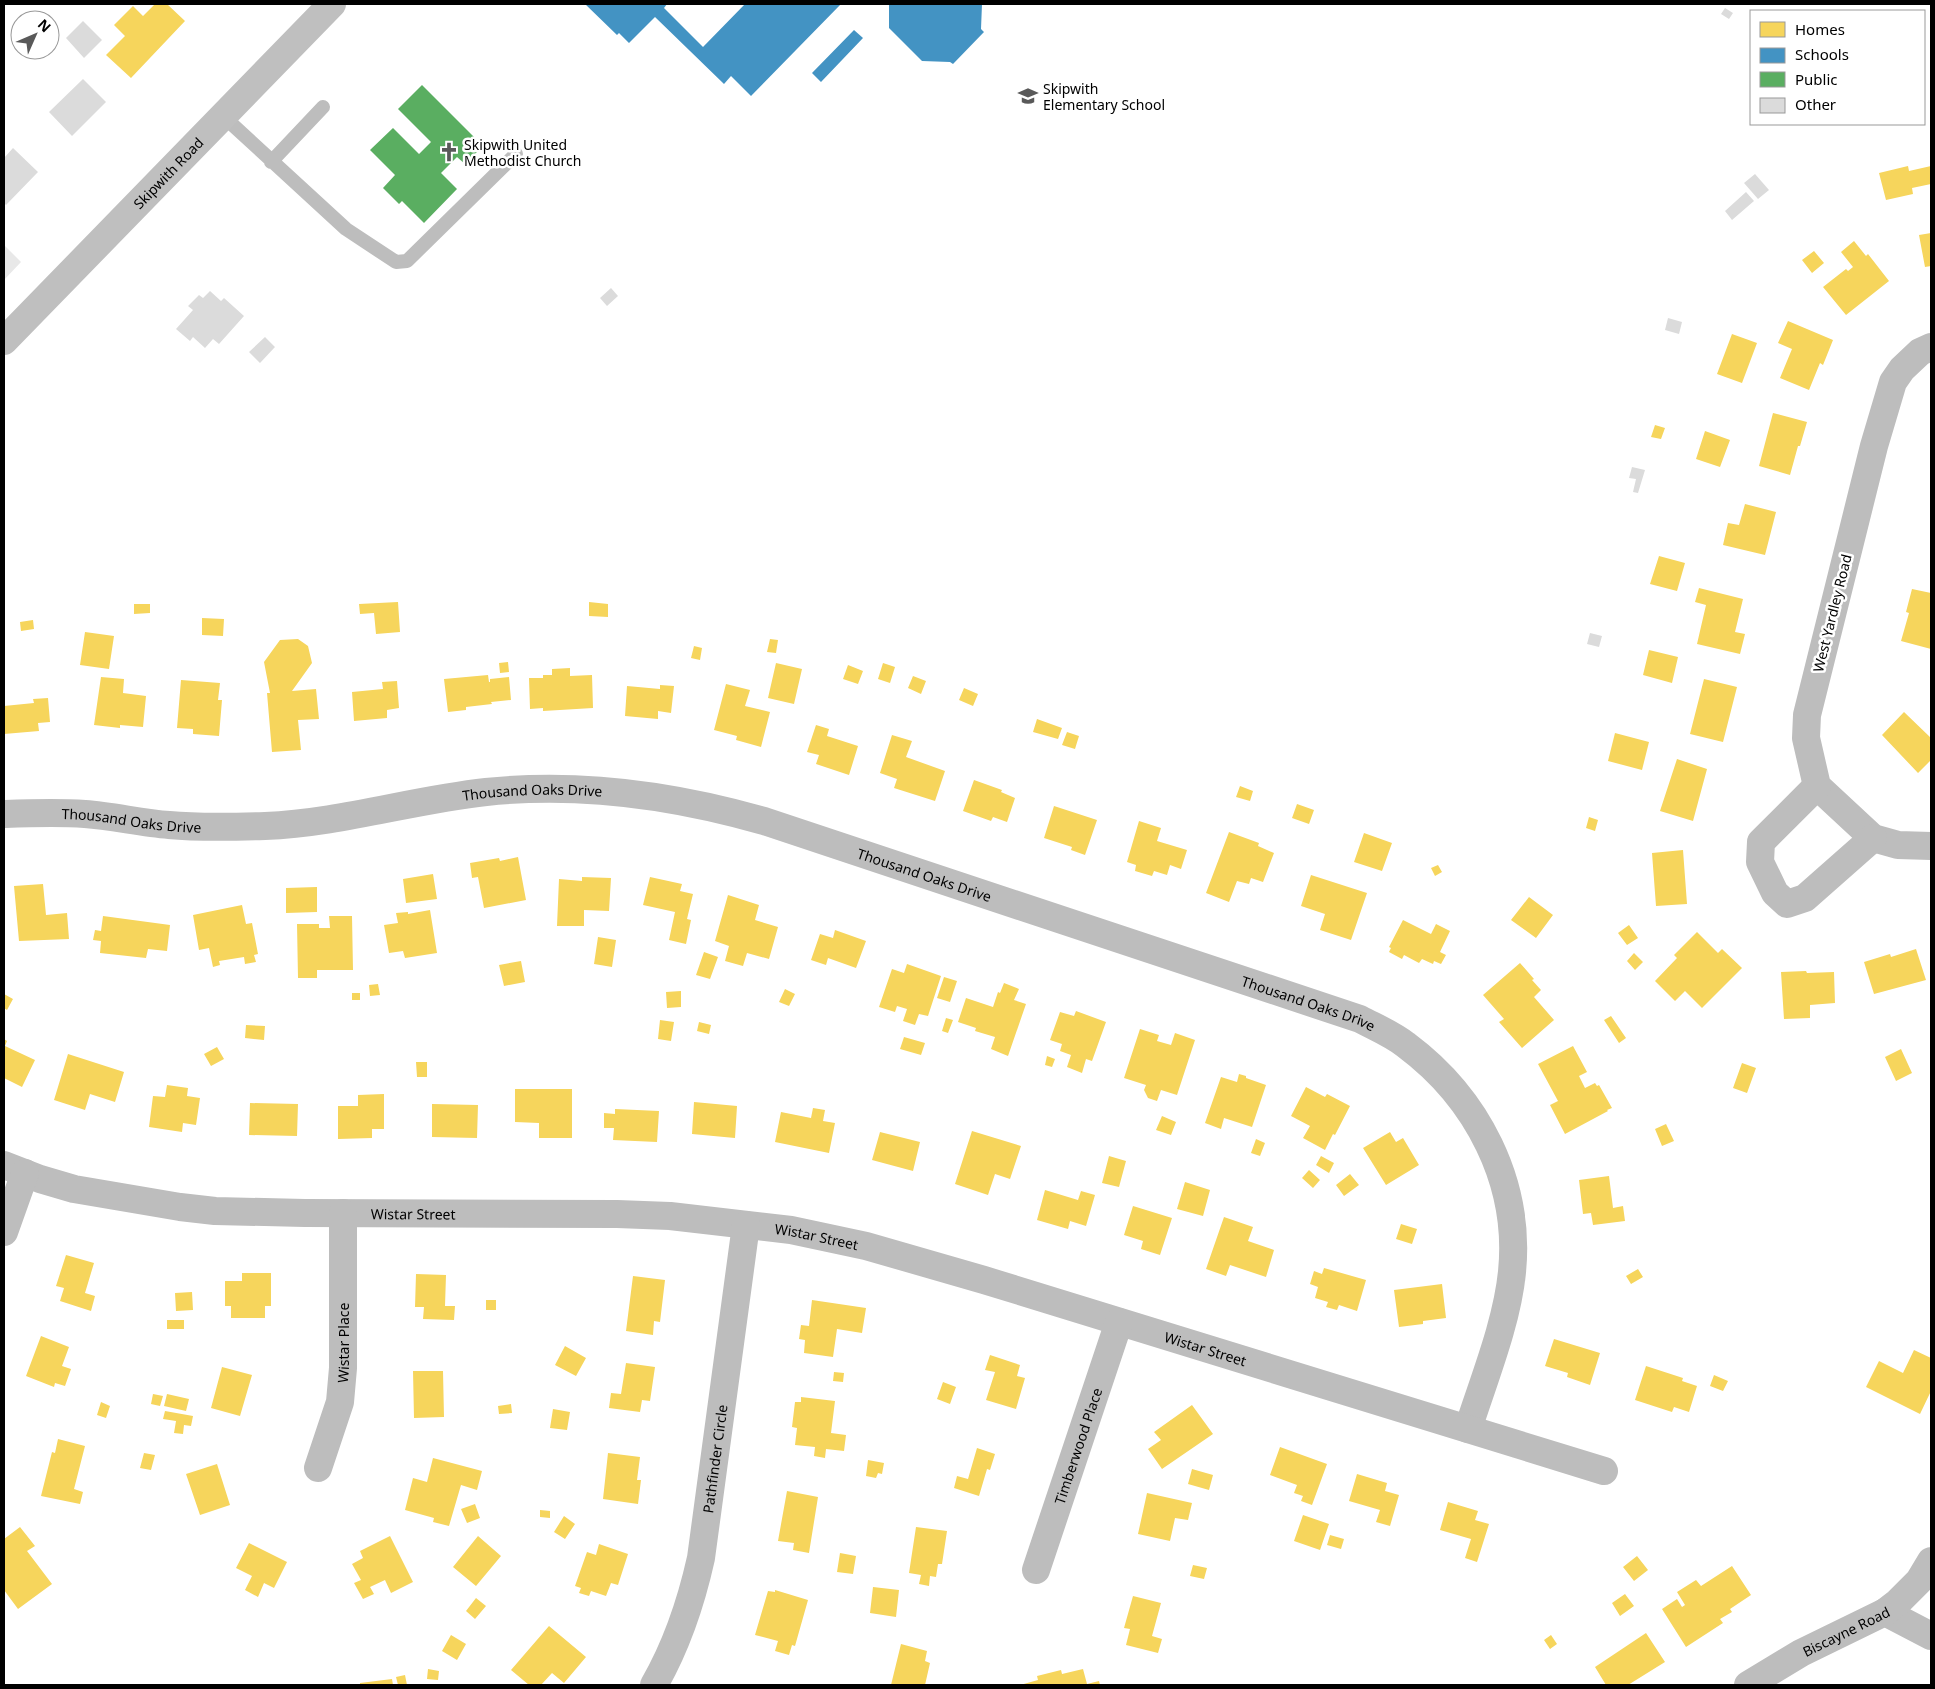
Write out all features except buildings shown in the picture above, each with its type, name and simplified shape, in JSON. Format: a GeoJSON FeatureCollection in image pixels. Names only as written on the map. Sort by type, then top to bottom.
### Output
{"type":"FeatureCollection","features":[{"type":"Feature","properties":{"kind":"main road","name":"Skipwith Road"},"geometry":{"type":"LineString","coordinates":[[4,340],[332,4]]}},
{"type":"Feature","properties":{"kind":"street","name":"West Yardley Road"},"geometry":{"type":"LineString","coordinates":[[1817,786],[1806,738],[1807,714],[1874,446],[1893,382],[1902,369],[1920,352],[1931,347]]}},
{"type":"Feature","properties":{"kind":"street"},"geometry":{"type":"LineString","coordinates":[[1873,838],[1805,898],[1787,904],[1775,893],[1760,862],[1761,842],[1817,786],[1873,838],[1898,845],[1931,846]]}},
{"type":"Feature","properties":{"kind":"street","name":"Thousand Oaks Drive"},"geometry":{"type":"LineString","coordinates":[[4,814],[49,812],[85,814],[170,825],[266,826],[335,819],[444,798],[523,789],[596,790],[656,796],[686,801],[764,821],[1360,1019],[1405,1044],[1437,1069],[1466,1104],[1479,1122],[1496,1159],[1509,1202],[1513,1233],[1512,1271],[1506,1309],[1468,1429]]}},
{"type":"Feature","properties":{"kind":"street"},"geometry":{"type":"LineString","coordinates":[[4,1232],[14,1169]]}},
{"type":"Feature","properties":{"kind":"street","name":"Wistar Street"},"geometry":{"type":"LineString","coordinates":[[14,1169],[74,1189],[215,1211],[617,1214],[670,1216],[791,1230],[866,1246],[984,1280],[1604,1470]]}},
{"type":"Feature","properties":{"kind":"street","name":"Wistar Place"},"geometry":{"type":"LineString","coordinates":[[318,1468],[340,1402],[343,1368],[343,1213]]}},
{"type":"Feature","properties":{"kind":"street","name":"Pathfinder Circle"},"geometry":{"type":"LineString","coordinates":[[654,1685],[685,1622],[694,1593],[701,1558],[746,1225]]}},
{"type":"Feature","properties":{"kind":"street","name":"Timberwood Place"},"geometry":{"type":"LineString","coordinates":[[1036,1570],[1119,1322]]}},
{"type":"Feature","properties":{"kind":"street","name":"Biscayne Road"},"geometry":{"type":"LineString","coordinates":[[1748,1685],[1801,1653],[1885,1612],[1919,1581],[1931,1561]]}},
{"type":"Feature","properties":{"kind":"street"},"geometry":{"type":"LineString","coordinates":[[1885,1612],[1931,1636]]}},
{"type":"Feature","properties":{"kind":"lane"},"geometry":{"type":"LineString","coordinates":[[270,162],[323,107]]}},
{"type":"Feature","properties":{"kind":"lane"},"geometry":{"type":"LineString","coordinates":[[222,116],[346,230],[396,262],[407,261],[516,154]]}},
{"type":"Feature","properties":{"kind":"shaded area"},"geometry":{"type":"Polygon","coordinates":[[[4,245],[21,262],[4,280],[4,245]]]}},
{"type":"Feature","properties":{"kind":"place","name":"Skipwith Elementary School"},"geometry":{"type":"Point","coordinates":[1028,96]}},
{"type":"Feature","properties":{"kind":"place","name":"Skipwith United Methodist Church"},"geometry":{"type":"Point","coordinates":[449,152]}}]}
